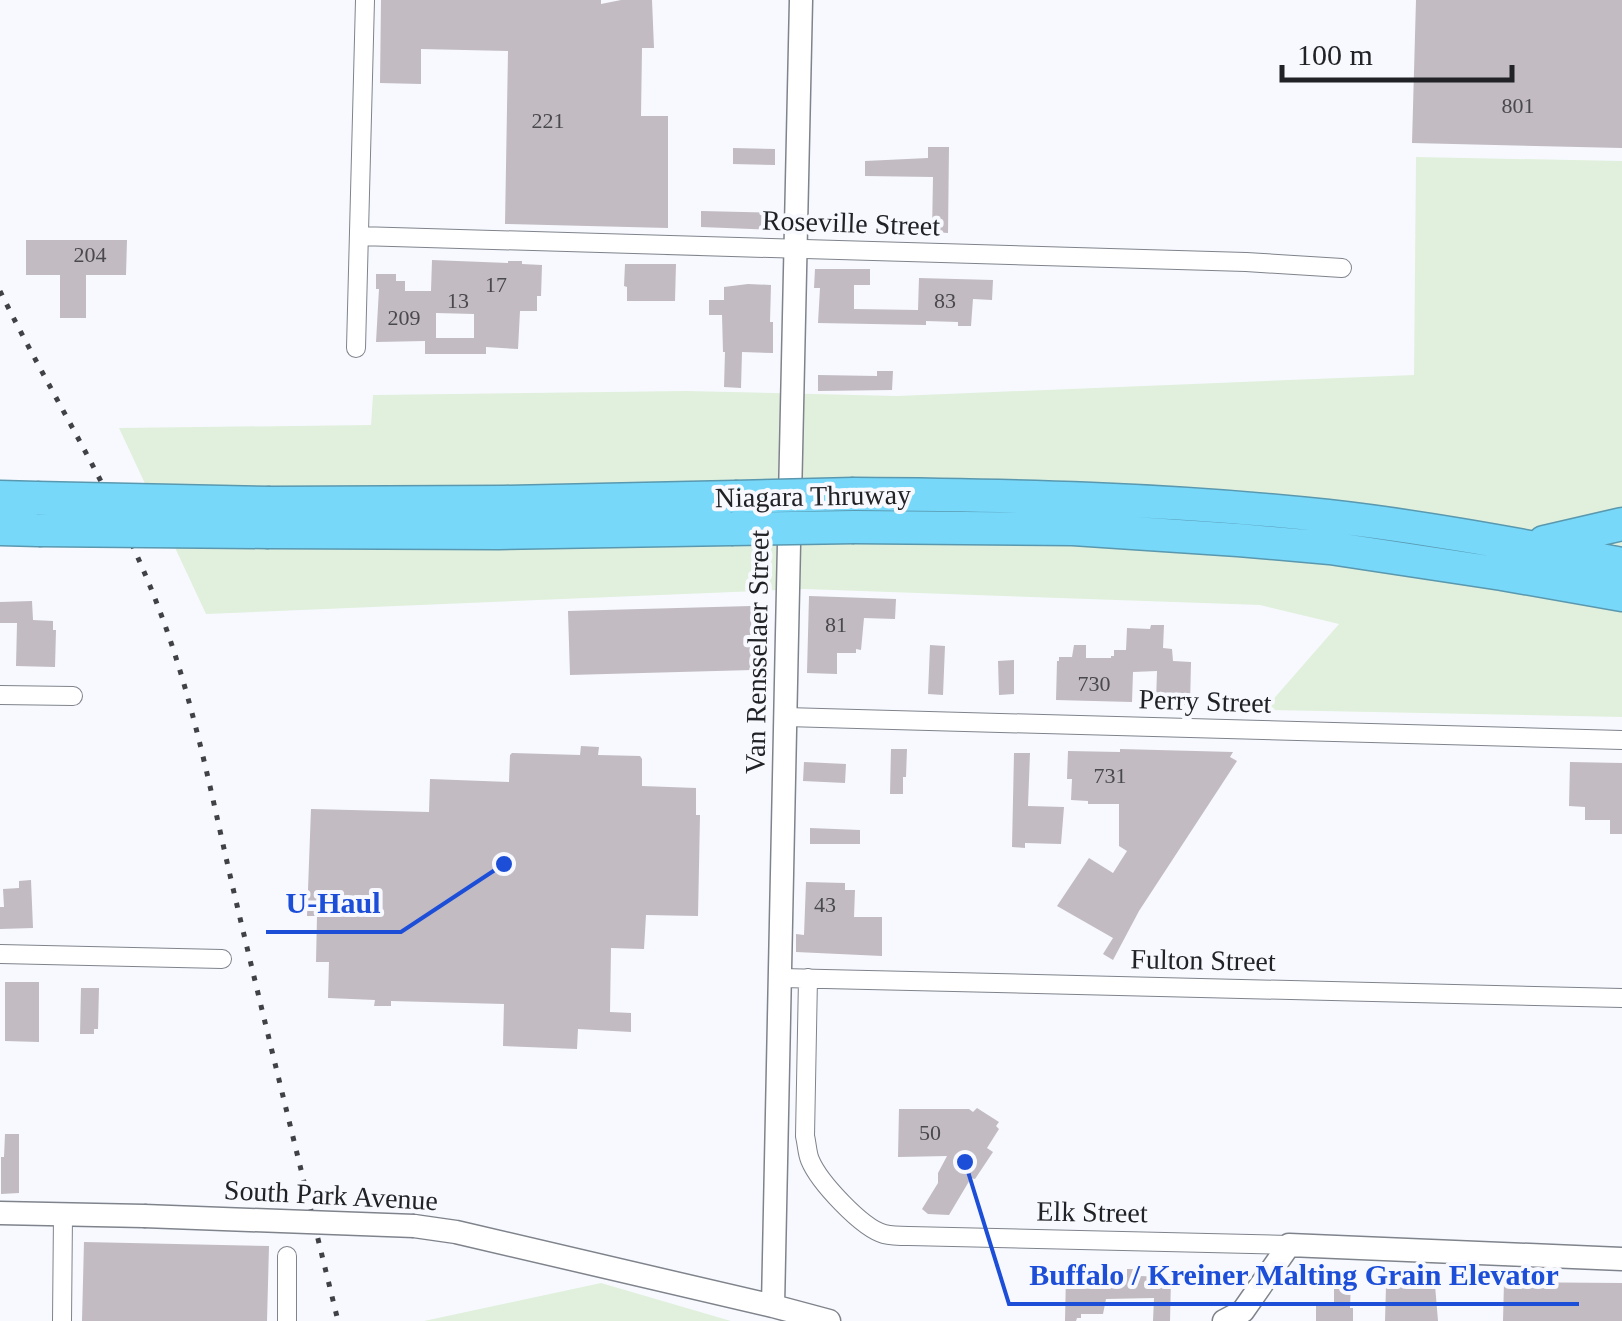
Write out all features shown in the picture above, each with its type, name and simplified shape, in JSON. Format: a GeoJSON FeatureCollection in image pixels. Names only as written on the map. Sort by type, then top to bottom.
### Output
{"type":"FeatureCollection","features":[{"type":"Feature","properties":{"kind":"highway","name":"Niagara Thruway"},"geometry":{"type":"LineString","coordinates":[[270,518],[504,502],[735,496],[854,511]]}},
{"type":"Feature","properties":{"kind":"highway","name":"Niagara Thruway"},"geometry":{"type":"LineString","coordinates":[[0,497],[38,514]]}},
{"type":"Feature","properties":{"kind":"highway","name":"Niagara Thruway"},"geometry":{"type":"LineString","coordinates":[[0,529],[38,514],[270,518],[500,533],[730,529],[854,511],[1038,497],[1234,508],[1502,574],[1622,596]]}},
{"type":"Feature","properties":{"kind":"highway"},"geometry":{"type":"LineString","coordinates":[[1524,546],[1622,524]]}},
{"type":"Feature","properties":{"kind":"highway","name":"Niagara Thruway"},"geometry":{"type":"LineString","coordinates":[[1330,532],[1478,539],[1622,564]]}},
{"type":"Feature","properties":{"kind":"street"},"geometry":{"type":"LineString","coordinates":[[356,348],[365,0]]}},
{"type":"Feature","properties":{"kind":"street","name":"Van Rensselaer Street"},"geometry":{"type":"LineString","coordinates":[[773,1306],[801,0]]}},
{"type":"Feature","properties":{"kind":"street","name":"Roseville Street"},"geometry":{"type":"LineString","coordinates":[[359,236],[1342,268]]}},
{"type":"Feature","properties":{"kind":"street"},"geometry":{"type":"LineString","coordinates":[[0,696],[74,696]]}},
{"type":"Feature","properties":{"kind":"street","name":"Perry Street"},"geometry":{"type":"LineString","coordinates":[[786,718],[1622,740]]}},
{"type":"Feature","properties":{"kind":"street"},"geometry":{"type":"LineString","coordinates":[[0,954],[222,959]]}},
{"type":"Feature","properties":{"kind":"street","name":"Fulton Street"},"geometry":{"type":"LineString","coordinates":[[782,978],[1622,998]]}},
{"type":"Feature","properties":{"kind":"street","name":"Elk Street"},"geometry":{"type":"LineString","coordinates":[[808,978],[805,1136],[810,1160],[850,1211],[866,1226],[885,1235],[1288,1245],[1622,1259]]}},
{"type":"Feature","properties":{"kind":"street","name":"South Park Avenue"},"geometry":{"type":"LineString","coordinates":[[0,1214],[414,1226],[456,1232],[829,1321]]}},
{"type":"Feature","properties":{"kind":"street"},"geometry":{"type":"LineString","coordinates":[[62,1321],[63,1215]]}},
{"type":"Feature","properties":{"kind":"street"},"geometry":{"type":"LineString","coordinates":[[1224,1321],[1243,1310],[1288,1245]]}},
{"type":"Feature","properties":{"kind":"street"},"geometry":{"type":"LineString","coordinates":[[287,1256],[287,1321]]}},
{"type":"Feature","properties":{"kind":"green space"},"geometry":{"type":"Polygon","coordinates":[[[1416,157],[1622,161],[1622,717],[1264,710],[1339,624],[1260,605],[804,589],[206,614],[119,428],[371,425],[373,395],[686,391],[897,396],[1414,375],[1416,157]]]}},
{"type":"Feature","properties":{"kind":"green space"},"geometry":{"type":"Polygon","coordinates":[[[601,1283],[731,1321],[424,1321],[601,1283]]]}},
{"type":"Feature","properties":{"kind":"building"},"geometry":{"type":"Polygon","coordinates":[[[381,0],[601,0],[601,4],[652,0],[654,48],[642,48],[641,116],[668,116],[668,228],[505,224],[508,51],[421,49],[421,84],[380,83],[381,0]]]}},
{"type":"Feature","properties":{"kind":"building"},"geometry":{"type":"Polygon","coordinates":[[[1416,0],[1622,0],[1622,148],[1412,143],[1416,0]]]}},
{"type":"Feature","properties":{"kind":"building"},"geometry":{"type":"Polygon","coordinates":[[[928,147],[949,147],[948,233],[932,232],[933,177],[865,176],[865,161],[928,158],[928,147]]]}},
{"type":"Feature","properties":{"kind":"building"},"geometry":{"type":"Polygon","coordinates":[[[733,148],[775,149],[775,165],[733,164],[733,148]]]}},
{"type":"Feature","properties":{"kind":"building"},"geometry":{"type":"Polygon","coordinates":[[[701,211],[779,213],[778,230],[701,227],[701,211]]]}},
{"type":"Feature","properties":{"kind":"building"},"geometry":{"type":"Polygon","coordinates":[[[26,240],[127,240],[126,275],[86,275],[86,318],[60,318],[60,275],[26,275],[26,240]]]}},
{"type":"Feature","properties":{"kind":"building"},"geometry":{"type":"Polygon","coordinates":[[[432,260],[522,261],[542,265],[537,311],[520,311],[518,349],[486,347],[486,354],[425,354],[425,341],[376,342],[376,274],[396,274],[396,281],[405,281],[405,291],[431,291],[432,260]],[[436,313],[436,338],[474,338],[474,314],[436,313]]]}},
{"type":"Feature","properties":{"kind":"building"},"geometry":{"type":"Polygon","coordinates":[[[625,264],[676,264],[675,301],[627,301],[625,264]]]}},
{"type":"Feature","properties":{"kind":"building"},"geometry":{"type":"Polygon","coordinates":[[[815,269],[870,269],[870,285],[854,285],[854,309],[918,310],[919,278],[993,280],[992,300],[973,299],[971,326],[926,321],[926,325],[818,323],[820,288],[814,288],[815,269]]]}},
{"type":"Feature","properties":{"kind":"building"},"geometry":{"type":"Polygon","coordinates":[[[771,285],[773,353],[742,352],[741,388],[724,387],[722,315],[709,315],[709,300],[724,300],[724,287],[771,285]]]}},
{"type":"Feature","properties":{"kind":"building"},"geometry":{"type":"Polygon","coordinates":[[[877,371],[893,371],[892,390],[818,391],[818,375],[877,376],[877,371]]]}},
{"type":"Feature","properties":{"kind":"building"},"geometry":{"type":"Polygon","coordinates":[[[809,596],[896,599],[895,619],[864,618],[861,650],[837,653],[837,674],[807,673],[809,596]]]}},
{"type":"Feature","properties":{"kind":"building"},"geometry":{"type":"Polygon","coordinates":[[[32,601],[33,620],[53,621],[55,667],[16,666],[17,623],[0,623],[0,602],[32,601]]]}},
{"type":"Feature","properties":{"kind":"building"},"geometry":{"type":"Polygon","coordinates":[[[751,606],[752,670],[570,675],[568,611],[751,606]]]}},
{"type":"Feature","properties":{"kind":"building"},"geometry":{"type":"Polygon","coordinates":[[[1151,625],[1164,625],[1163,648],[1172,649],[1173,661],[1191,662],[1190,705],[1156,702],[1157,671],[1133,672],[1132,702],[1056,700],[1057,661],[1059,657],[1072,657],[1074,645],[1086,645],[1086,658],[1111,658],[1114,650],[1126,650],[1127,628],[1150,629],[1151,625]]]}},
{"type":"Feature","properties":{"kind":"building"},"geometry":{"type":"Polygon","coordinates":[[[930,645],[945,646],[943,695],[928,694],[930,645]]]}},
{"type":"Feature","properties":{"kind":"building"},"geometry":{"type":"Polygon","coordinates":[[[1014,660],[1014,694],[999,695],[998,661],[1014,660]]]}},
{"type":"Feature","properties":{"kind":"building"},"geometry":{"type":"Polygon","coordinates":[[[581,746],[599,747],[598,755],[640,756],[642,786],[696,788],[696,815],[700,815],[698,916],[646,915],[644,949],[611,948],[610,1012],[631,1013],[631,1032],[578,1029],[577,1049],[503,1046],[504,1004],[391,1001],[391,1006],[374,1006],[375,1000],[328,998],[329,962],[316,962],[317,916],[307,916],[311,809],[429,812],[430,779],[509,782],[512,753],[580,755],[581,746]]]}},
{"type":"Feature","properties":{"kind":"building"},"geometry":{"type":"Polygon","coordinates":[[[891,749],[907,749],[903,794],[890,794],[891,749]]]}},
{"type":"Feature","properties":{"kind":"building"},"geometry":{"type":"Polygon","coordinates":[[[1068,751],[1233,752],[1230,757],[1237,761],[1139,911],[1113,960],[1103,954],[1113,938],[1057,906],[1089,858],[1113,873],[1127,851],[1119,846],[1119,804],[1071,800],[1068,751]]]}},
{"type":"Feature","properties":{"kind":"building"},"geometry":{"type":"Polygon","coordinates":[[[1014,753],[1030,753],[1028,806],[1064,807],[1061,844],[1025,843],[1025,848],[1012,847],[1014,753]]]}},
{"type":"Feature","properties":{"kind":"building"},"geometry":{"type":"Polygon","coordinates":[[[804,762],[846,764],[845,783],[803,781],[804,762]]]}},
{"type":"Feature","properties":{"kind":"building"},"geometry":{"type":"Polygon","coordinates":[[[1570,762],[1622,763],[1622,834],[1610,834],[1610,820],[1585,820],[1585,807],[1569,806],[1570,762]]]}},
{"type":"Feature","properties":{"kind":"building"},"geometry":{"type":"Polygon","coordinates":[[[810,828],[860,830],[860,844],[810,844],[810,828]]]}},
{"type":"Feature","properties":{"kind":"building"},"geometry":{"type":"Polygon","coordinates":[[[31,880],[33,928],[0,929],[3,889],[19,888],[19,881],[31,880]]]}},
{"type":"Feature","properties":{"kind":"building"},"geometry":{"type":"Polygon","coordinates":[[[806,882],[845,883],[845,890],[855,890],[854,917],[882,917],[882,956],[796,952],[796,934],[804,935],[806,882]]]}},
{"type":"Feature","properties":{"kind":"building"},"geometry":{"type":"Polygon","coordinates":[[[5,982],[39,982],[39,1042],[5,1041],[5,982]]]}},
{"type":"Feature","properties":{"kind":"building"},"geometry":{"type":"Polygon","coordinates":[[[81,988],[99,988],[98,1029],[94,1029],[94,1034],[80,1034],[81,988]]]}},
{"type":"Feature","properties":{"kind":"building"},"geometry":{"type":"Polygon","coordinates":[[[977,1108],[999,1122],[987,1148],[993,1152],[975,1179],[971,1178],[949,1215],[928,1214],[922,1209],[938,1183],[938,1173],[947,1156],[898,1157],[899,1109],[973,1112],[977,1108]]]}},
{"type":"Feature","properties":{"kind":"building"},"geometry":{"type":"Polygon","coordinates":[[[5,1134],[19,1134],[19,1193],[1,1194],[5,1134]]]}},
{"type":"Feature","properties":{"kind":"building"},"geometry":{"type":"Polygon","coordinates":[[[84,1242],[269,1246],[267,1321],[82,1321],[84,1242]]]}},
{"type":"Feature","properties":{"kind":"building"},"geometry":{"type":"Polygon","coordinates":[[[1127,1269],[1140,1269],[1139,1276],[1171,1277],[1170,1321],[1153,1321],[1154,1298],[1106,1299],[1103,1314],[1081,1314],[1076,1321],[1065,1321],[1066,1274],[1127,1276],[1127,1269]]]}},
{"type":"Feature","properties":{"kind":"building"},"geometry":{"type":"Polygon","coordinates":[[[1334,1281],[1351,1281],[1353,1321],[1316,1321],[1316,1304],[1334,1305],[1334,1281]]]}},
{"type":"Feature","properties":{"kind":"building"},"geometry":{"type":"Polygon","coordinates":[[[1504,1282],[1622,1283],[1622,1321],[1503,1321],[1504,1282]]]}},
{"type":"Feature","properties":{"kind":"building"},"geometry":{"type":"Polygon","coordinates":[[[1435,1285],[1438,1321],[1385,1321],[1386,1286],[1435,1285]]]}},
{"type":"Feature","properties":{"kind":"railway"},"geometry":{"type":"LineString","coordinates":[[0,291],[124,527],[172,645],[202,754],[338,1321]]}},
{"type":"Feature","properties":{"kind":"place","name":"U-Haul"},"geometry":{"type":"Point","coordinates":[504,864]}},
{"type":"Feature","properties":{"kind":"place","name":"Buffalo / Kreiner Malting Grain Elevator"},"geometry":{"type":"Point","coordinates":[965,1162]}}]}
